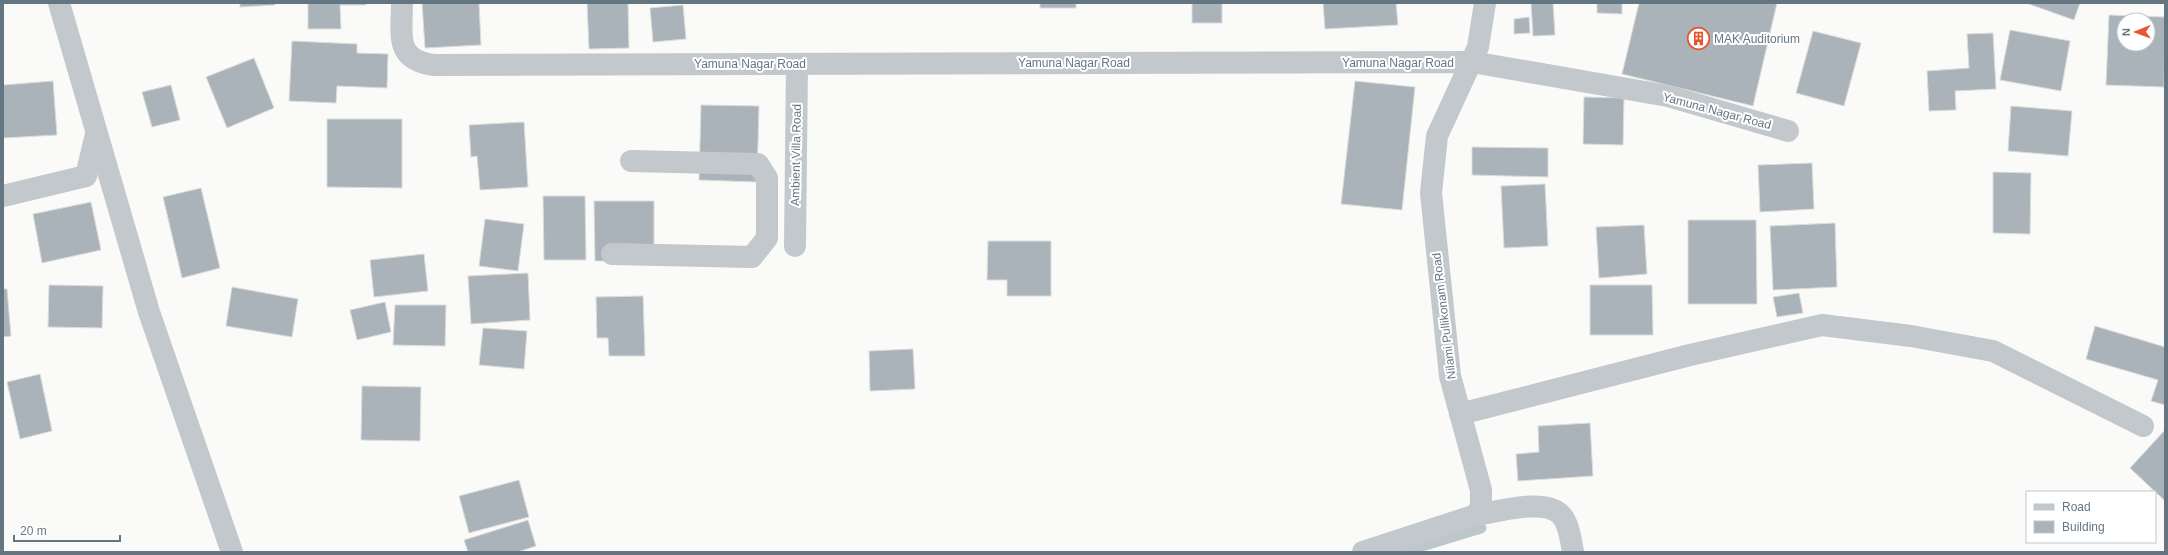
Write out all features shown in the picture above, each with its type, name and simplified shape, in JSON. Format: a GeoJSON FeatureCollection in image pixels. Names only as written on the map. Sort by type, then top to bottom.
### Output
{"type":"FeatureCollection","features":[{"type":"Feature","properties":{"kind":"street"},"geometry":{"type":"LineString","coordinates":[[59,3],[149,312],[232,552]]}},
{"type":"Feature","properties":{"kind":"street","name":"Yamuna Nagar Road"},"geometry":{"type":"LineString","coordinates":[[402,3],[402,42],[404,50],[422,63],[797,64],[1472,62],[1668,96],[1788,131]]}},
{"type":"Feature","properties":{"kind":"street","name":"Nilami Pullikonam Road"},"geometry":{"type":"LineString","coordinates":[[1476,515],[1481,506],[1481,490],[1450,376],[1431,193],[1437,136],[1478,47],[1485,3]]}},
{"type":"Feature","properties":{"kind":"street","name":"Ambient Villa Road"},"geometry":{"type":"LineString","coordinates":[[795,246],[797,64]]}},
{"type":"Feature","properties":{"kind":"street"},"geometry":{"type":"LineString","coordinates":[[3,196],[86,176],[96,133]]}},
{"type":"Feature","properties":{"kind":"street"},"geometry":{"type":"LineString","coordinates":[[612,254],[752,257],[767,238],[767,178],[758,164],[631,162]]}},
{"type":"Feature","properties":{"kind":"street"},"geometry":{"type":"LineString","coordinates":[[767,178],[796,178]]}},
{"type":"Feature","properties":{"kind":"street"},"geometry":{"type":"LineString","coordinates":[[1460,414],[1690,355],[1822,325],[1911,336],[1993,351],[2143,426]]}},
{"type":"Feature","properties":{"kind":"street"},"geometry":{"type":"LineString","coordinates":[[1363,552],[1476,515],[1535,506],[1552,509],[1561,514],[1570,536],[1573,552]]}},
{"type":"Feature","properties":{"kind":"building"},"geometry":{"type":"Polygon","coordinates":[[[240,3],[275,3],[275,5],[240,7],[240,3]]]}},
{"type":"Feature","properties":{"kind":"building"},"geometry":{"type":"Polygon","coordinates":[[[308,3],[366,3],[366,5],[340,5],[341,29],[308,29],[308,3]]]}},
{"type":"Feature","properties":{"kind":"building"},"geometry":{"type":"Polygon","coordinates":[[[422,3],[479,3],[481,45],[425,48],[422,3]]]}},
{"type":"Feature","properties":{"kind":"building"},"geometry":{"type":"Polygon","coordinates":[[[587,3],[628,3],[629,48],[589,49],[587,3]]]}},
{"type":"Feature","properties":{"kind":"building"},"geometry":{"type":"Polygon","coordinates":[[[1040,3],[1076,3],[1076,8],[1040,8],[1040,3]]]}},
{"type":"Feature","properties":{"kind":"building"},"geometry":{"type":"Polygon","coordinates":[[[1192,3],[1222,3],[1222,23],[1192,23],[1192,3]]]}},
{"type":"Feature","properties":{"kind":"building"},"geometry":{"type":"Polygon","coordinates":[[[1323,3],[1396,3],[1398,25],[1325,29],[1323,3]]]}},
{"type":"Feature","properties":{"kind":"building"},"geometry":{"type":"Polygon","coordinates":[[[1531,3],[1553,3],[1555,35],[1533,36],[1531,3]]]}},
{"type":"Feature","properties":{"kind":"building"},"geometry":{"type":"Polygon","coordinates":[[[1597,3],[1622,3],[1622,14],[1597,13],[1597,3]]]}},
{"type":"Feature","properties":{"kind":"building","name":"MAK Auditorium"},"geometry":{"type":"Polygon","coordinates":[[[1639,3],[1777,3],[1753,106],[1622,74],[1639,3]]]}},
{"type":"Feature","properties":{"kind":"building"},"geometry":{"type":"Polygon","coordinates":[[[2026,3],[2080,3],[2074,20],[2026,3]]]}},
{"type":"Feature","properties":{"kind":"building"},"geometry":{"type":"Polygon","coordinates":[[[683,5],[686,39],[653,42],[650,8],[683,5]]]}},
{"type":"Feature","properties":{"kind":"building"},"geometry":{"type":"Polygon","coordinates":[[[2109,15],[2116,15],[2116,52],[2156,52],[2156,17],[2165,17],[2164,87],[2106,85],[2109,15]]]}},
{"type":"Feature","properties":{"kind":"building"},"geometry":{"type":"Polygon","coordinates":[[[1529,17],[1530,33],[1514,34],[1514,19],[1529,17]]]}},
{"type":"Feature","properties":{"kind":"building"},"geometry":{"type":"Polygon","coordinates":[[[2010,30],[2070,41],[2061,91],[2000,80],[2010,30]]]}},
{"type":"Feature","properties":{"kind":"building"},"geometry":{"type":"Polygon","coordinates":[[[1813,31],[1861,43],[1844,106],[1796,93],[1813,31]]]}},
{"type":"Feature","properties":{"kind":"building"},"geometry":{"type":"Polygon","coordinates":[[[1993,33],[1996,89],[1955,91],[1956,110],[1929,111],[1927,71],[1969,68],[1967,34],[1993,33]]]}},
{"type":"Feature","properties":{"kind":"building"},"geometry":{"type":"Polygon","coordinates":[[[292,41],[357,44],[357,53],[388,54],[387,88],[337,86],[336,103],[289,101],[292,41]]]}},
{"type":"Feature","properties":{"kind":"building"},"geometry":{"type":"Polygon","coordinates":[[[254,58],[274,108],[227,128],[206,77],[254,58]]]}},
{"type":"Feature","properties":{"kind":"building"},"geometry":{"type":"Polygon","coordinates":[[[53,81],[57,135],[3,138],[3,85],[53,81]]]}},
{"type":"Feature","properties":{"kind":"building"},"geometry":{"type":"Polygon","coordinates":[[[1355,81],[1415,87],[1402,210],[1341,204],[1355,81]]]}},
{"type":"Feature","properties":{"kind":"building"},"geometry":{"type":"Polygon","coordinates":[[[171,85],[180,120],[152,127],[142,92],[171,85]]]}},
{"type":"Feature","properties":{"kind":"building"},"geometry":{"type":"Polygon","coordinates":[[[1584,97],[1624,98],[1623,145],[1583,144],[1584,97]]]}},
{"type":"Feature","properties":{"kind":"building"},"geometry":{"type":"Polygon","coordinates":[[[701,105],[759,106],[757,182],[699,180],[701,105]]]}},
{"type":"Feature","properties":{"kind":"building"},"geometry":{"type":"Polygon","coordinates":[[[2011,106],[2072,111],[2068,156],[2008,151],[2011,106]]]}},
{"type":"Feature","properties":{"kind":"building"},"geometry":{"type":"Polygon","coordinates":[[[327,119],[402,119],[402,188],[327,187],[327,119]]]}},
{"type":"Feature","properties":{"kind":"building"},"geometry":{"type":"Polygon","coordinates":[[[524,122],[528,187],[480,190],[477,156],[471,157],[469,125],[524,122]]]}},
{"type":"Feature","properties":{"kind":"building"},"geometry":{"type":"Polygon","coordinates":[[[1472,147],[1548,148],[1548,177],[1472,175],[1472,147]]]}},
{"type":"Feature","properties":{"kind":"building"},"geometry":{"type":"Polygon","coordinates":[[[1812,163],[1814,209],[1760,212],[1758,165],[1812,163]]]}},
{"type":"Feature","properties":{"kind":"building"},"geometry":{"type":"Polygon","coordinates":[[[1993,172],[2031,173],[2030,234],[1993,233],[1993,172]]]}},
{"type":"Feature","properties":{"kind":"building"},"geometry":{"type":"Polygon","coordinates":[[[1545,184],[1548,246],[1504,248],[1501,186],[1545,184]]]}},
{"type":"Feature","properties":{"kind":"building"},"geometry":{"type":"Polygon","coordinates":[[[201,188],[220,268],[182,278],[163,197],[201,188]]]}},
{"type":"Feature","properties":{"kind":"building"},"geometry":{"type":"Polygon","coordinates":[[[543,196],[585,196],[586,260],[544,260],[543,196]]]}},
{"type":"Feature","properties":{"kind":"building"},"geometry":{"type":"Polygon","coordinates":[[[594,201],[654,201],[654,261],[595,261],[594,201]]]}},
{"type":"Feature","properties":{"kind":"building"},"geometry":{"type":"Polygon","coordinates":[[[91,202],[101,250],[42,263],[33,214],[91,202]]]}},
{"type":"Feature","properties":{"kind":"building"},"geometry":{"type":"Polygon","coordinates":[[[485,219],[524,224],[518,271],[479,266],[485,219]]]}},
{"type":"Feature","properties":{"kind":"building"},"geometry":{"type":"Polygon","coordinates":[[[1688,220],[1756,220],[1757,304],[1688,304],[1688,220]]]}},
{"type":"Feature","properties":{"kind":"building"},"geometry":{"type":"Polygon","coordinates":[[[1835,223],[1837,287],[1773,290],[1770,226],[1835,223]]]}},
{"type":"Feature","properties":{"kind":"building"},"geometry":{"type":"Polygon","coordinates":[[[1644,225],[1647,274],[1599,278],[1596,227],[1644,225]]]}},
{"type":"Feature","properties":{"kind":"building"},"geometry":{"type":"Polygon","coordinates":[[[988,241],[1051,241],[1051,296],[1007,296],[1007,280],[987,280],[988,241]]]}},
{"type":"Feature","properties":{"kind":"building"},"geometry":{"type":"Polygon","coordinates":[[[424,254],[428,291],[374,297],[370,260],[424,254]]]}},
{"type":"Feature","properties":{"kind":"building"},"geometry":{"type":"Polygon","coordinates":[[[528,273],[530,320],[471,324],[468,276],[528,273]]]}},
{"type":"Feature","properties":{"kind":"building"},"geometry":{"type":"Polygon","coordinates":[[[49,285],[103,286],[102,328],[48,327],[49,285]]]}},
{"type":"Feature","properties":{"kind":"building"},"geometry":{"type":"Polygon","coordinates":[[[1590,285],[1652,285],[1653,335],[1590,335],[1590,285]]]}},
{"type":"Feature","properties":{"kind":"building"},"geometry":{"type":"Polygon","coordinates":[[[232,287],[298,299],[292,337],[226,326],[232,287]]]}},
{"type":"Feature","properties":{"kind":"building"},"geometry":{"type":"Polygon","coordinates":[[[3,289],[7,289],[11,336],[3,337],[3,289]]]}},
{"type":"Feature","properties":{"kind":"building"},"geometry":{"type":"Polygon","coordinates":[[[1799,293],[1803,313],[1777,317],[1773,297],[1799,293]]]}},
{"type":"Feature","properties":{"kind":"building"},"geometry":{"type":"Polygon","coordinates":[[[643,296],[645,356],[609,356],[608,338],[597,338],[596,297],[643,296]]]}},
{"type":"Feature","properties":{"kind":"building"},"geometry":{"type":"Polygon","coordinates":[[[385,302],[391,332],[357,340],[350,310],[385,302]]]}},
{"type":"Feature","properties":{"kind":"building"},"geometry":{"type":"Polygon","coordinates":[[[395,305],[446,305],[445,346],[393,345],[395,305]]]}},
{"type":"Feature","properties":{"kind":"building"},"geometry":{"type":"Polygon","coordinates":[[[2095,326],[2165,347],[2165,405],[2151,401],[2158,380],[2086,359],[2095,326]]]}},
{"type":"Feature","properties":{"kind":"building"},"geometry":{"type":"Polygon","coordinates":[[[483,328],[527,331],[524,369],[479,365],[483,328]]]}},
{"type":"Feature","properties":{"kind":"building"},"geometry":{"type":"Polygon","coordinates":[[[913,349],[915,389],[870,391],[869,351],[913,349]]]}},
{"type":"Feature","properties":{"kind":"building"},"geometry":{"type":"Polygon","coordinates":[[[40,374],[52,431],[20,439],[7,382],[40,374]]]}},
{"type":"Feature","properties":{"kind":"building"},"geometry":{"type":"Polygon","coordinates":[[[362,386],[421,387],[420,441],[361,440],[362,386]]]}},
{"type":"Feature","properties":{"kind":"building"},"geometry":{"type":"Polygon","coordinates":[[[1590,423],[1593,476],[1518,481],[1516,454],[1539,452],[1538,426],[1590,423]]]}},
{"type":"Feature","properties":{"kind":"building"},"geometry":{"type":"Polygon","coordinates":[[[2165,430],[2165,501],[2130,468],[2165,430]]]}},
{"type":"Feature","properties":{"kind":"building"},"geometry":{"type":"Polygon","coordinates":[[[519,480],[529,517],[469,533],[459,496],[519,480]]]}},
{"type":"Feature","properties":{"kind":"building"},"geometry":{"type":"Polygon","coordinates":[[[528,520],[536,546],[518,552],[468,552],[464,540],[528,520]]]}},
{"type":"Feature","properties":{"kind":"waterway"},"geometry":{"type":"LineString","coordinates":[[1402,552],[1481,528]]}},
{"type":"Feature","properties":{"kind":"place","name":"MAK Auditorium"},"geometry":{"type":"Point","coordinates":[1699,39]}}]}
